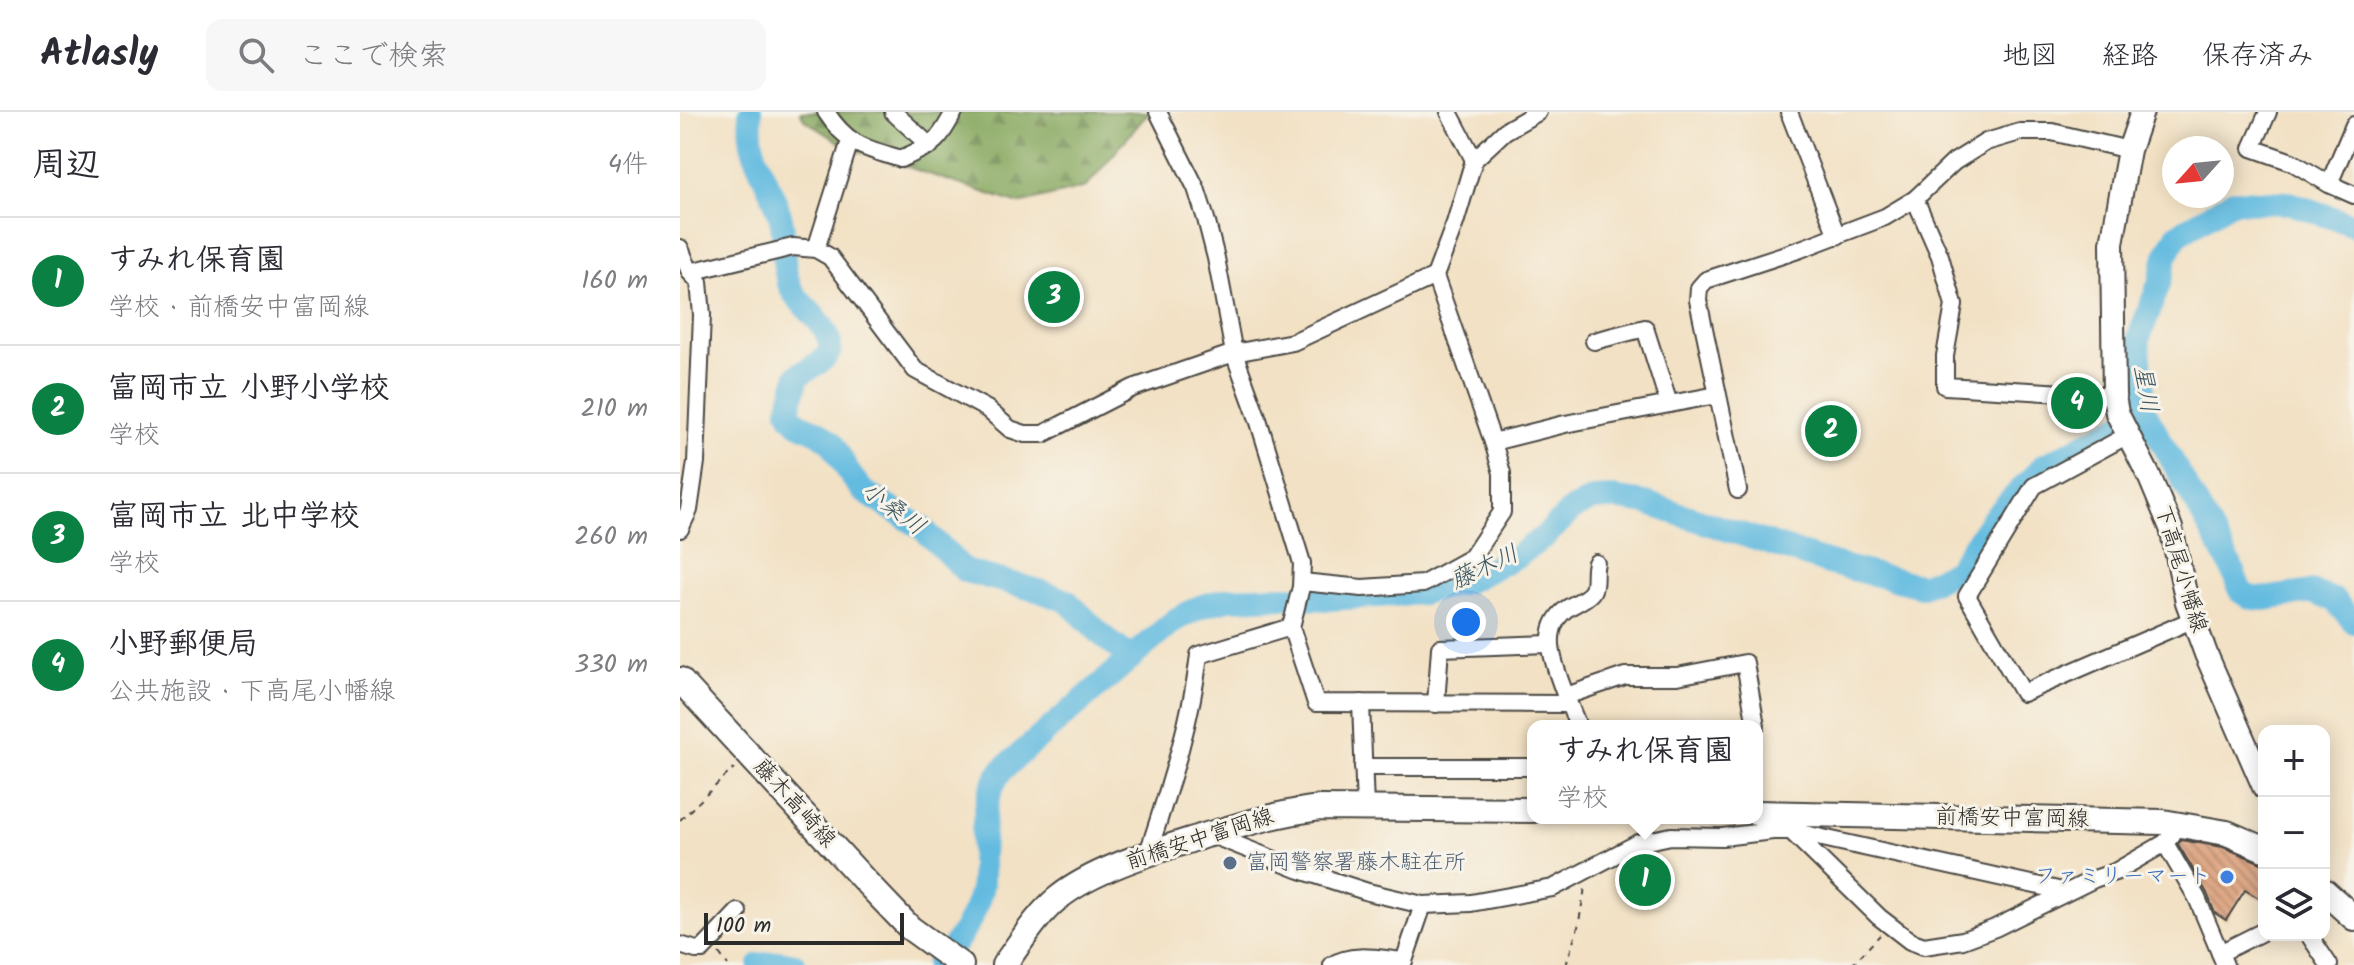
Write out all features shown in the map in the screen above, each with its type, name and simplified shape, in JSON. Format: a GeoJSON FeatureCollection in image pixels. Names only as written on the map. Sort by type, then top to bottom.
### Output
{"type":"FeatureCollection","features":[{"type":"Feature","properties":{"kind":"main road","name":"下高尾小幡線"},"geometry":{"type":"LineString","coordinates":[[2142,112],[2129,150],[2112,243],[2121,418],[2171,528],[2187,602],[2258,773]]}},
{"type":"Feature","properties":{"kind":"main road","name":"藤木高崎線"},"geometry":{"type":"LineString","coordinates":[[680,680],[910,928],[961,965]]}},
{"type":"Feature","properties":{"kind":"main road","name":"前橋安中富岡線"},"geometry":{"type":"LineString","coordinates":[[1004,965],[1043,913],[1060,897],[1088,880],[1148,853],[1210,834],[1287,812],[1320,808],[1527,810]]}},
{"type":"Feature","properties":{"kind":"main road","name":"前橋安中富岡線"},"geometry":{"type":"LineString","coordinates":[[1763,809],[1791,822],[2163,822],[2173,834],[2227,833],[2258,842]]}},
{"type":"Feature","properties":{"kind":"main road"},"geometry":{"type":"LineString","coordinates":[[2330,899],[2354,918]]}},
{"type":"Feature","properties":{"kind":"street"},"geometry":{"type":"LineString","coordinates":[[826,112],[850,141],[901,159],[930,146],[941,137],[954,112]]}},
{"type":"Feature","properties":{"kind":"street"},"geometry":{"type":"LineString","coordinates":[[893,112],[930,146]]}},
{"type":"Feature","properties":{"kind":"street"},"geometry":{"type":"LineString","coordinates":[[1158,112],[1196,188],[1206,219],[1234,353],[1258,419],[1302,563],[1302,584],[1291,627],[1316,703],[1436,704],[1567,700],[1625,676],[1677,676],[1745,663],[1755,720]]}},
{"type":"Feature","properties":{"kind":"street"},"geometry":{"type":"LineString","coordinates":[[1449,112],[1474,160]]}},
{"type":"Feature","properties":{"kind":"street"},"geometry":{"type":"LineString","coordinates":[[1302,584],[1362,588],[1423,584],[1472,557],[1502,512],[1502,473],[1435,276],[1474,160],[1505,131],[1538,112]]}},
{"type":"Feature","properties":{"kind":"street"},"geometry":{"type":"LineString","coordinates":[[1789,112],[1837,236]]}},
{"type":"Feature","properties":{"kind":"street"},"geometry":{"type":"LineString","coordinates":[[2268,112],[2252,148],[2292,162],[2354,195]]}},
{"type":"Feature","properties":{"kind":"street"},"geometry":{"type":"LineString","coordinates":[[2329,184],[2354,125]]}},
{"type":"Feature","properties":{"kind":"street"},"geometry":{"type":"LineString","coordinates":[[1738,490],[1698,300],[1699,288],[1703,283],[1712,277],[1885,217],[1915,199],[1954,162],[1986,142],[2020,132],[2052,132],[2129,150]]}},
{"type":"Feature","properties":{"kind":"street"},"geometry":{"type":"LineString","coordinates":[[816,249],[850,141]]}},
{"type":"Feature","properties":{"kind":"street"},"geometry":{"type":"LineString","coordinates":[[1915,199],[1940,256],[1954,305],[1945,356],[1945,386],[2121,418]]}},
{"type":"Feature","properties":{"kind":"street"},"geometry":{"type":"LineString","coordinates":[[690,272],[793,247],[816,249],[830,257],[915,370],[987,409],[1017,432],[1043,434],[1133,388],[1234,353],[1293,342],[1435,276]]}},
{"type":"Feature","properties":{"kind":"street"},"geometry":{"type":"LineString","coordinates":[[680,248],[690,272],[699,282],[702,315],[696,462],[689,510],[680,529]]}},
{"type":"Feature","properties":{"kind":"street"},"geometry":{"type":"LineString","coordinates":[[1594,341],[1645,328],[1669,404]]}},
{"type":"Feature","properties":{"kind":"street"},"geometry":{"type":"LineString","coordinates":[[1493,442],[1565,424],[1717,395]]}},
{"type":"Feature","properties":{"kind":"street"},"geometry":{"type":"LineString","coordinates":[[2121,418],[2034,486],[1967,596],[2023,693],[2194,619]]}},
{"type":"Feature","properties":{"kind":"street"},"geometry":{"type":"LineString","coordinates":[[1575,720],[1549,644],[1552,626],[1563,611],[1592,593],[1596,563]]}},
{"type":"Feature","properties":{"kind":"street"},"geometry":{"type":"LineString","coordinates":[[1148,853],[1190,710],[1199,655],[1291,627]]}},
{"type":"Feature","properties":{"kind":"street"},"geometry":{"type":"LineString","coordinates":[[1436,704],[1440,648],[1549,644]]}},
{"type":"Feature","properties":{"kind":"street"},"geometry":{"type":"LineString","coordinates":[[1361,703],[1365,808]]}},
{"type":"Feature","properties":{"kind":"street"},"geometry":{"type":"LineString","coordinates":[[1363,767],[1527,767]]}},
{"type":"Feature","properties":{"kind":"street"},"geometry":{"type":"LineString","coordinates":[[1791,822],[1889,926],[1910,941],[1924,946],[1963,940],[1995,928],[2094,879],[2115,872],[2173,834],[2222,959],[2258,935]]}},
{"type":"Feature","properties":{"kind":"street"},"geometry":{"type":"LineString","coordinates":[[1210,834],[1300,870],[1368,892],[1423,905],[1471,903],[1553,888],[1638,843],[1671,836],[1722,837],[1773,831],[1791,822],[2067,892]]}},
{"type":"Feature","properties":{"kind":"street"},"geometry":{"type":"LineString","coordinates":[[1332,965],[1357,957],[1404,961],[1423,905]]}},
{"type":"Feature","properties":{"kind":"street"},"geometry":{"type":"LineString","coordinates":[[680,945],[702,950],[738,912]]}},
{"type":"Feature","properties":{"kind":"street"},"geometry":{"type":"LineString","coordinates":[[2313,941],[2329,965]]}},
{"type":"Feature","properties":{"kind":"path"},"geometry":{"type":"LineString","coordinates":[[680,820],[748,754]]}},
{"type":"Feature","properties":{"kind":"path"},"geometry":{"type":"LineString","coordinates":[[1566,965],[1578,927],[1589,867]]}},
{"type":"Feature","properties":{"kind":"path"},"geometry":{"type":"LineString","coordinates":[[1852,965],[1889,926]]}},
{"type":"Feature","properties":{"kind":"green space"},"geometry":{"type":"Polygon","coordinates":[[[800,112],[1149,112],[1086,187],[1019,204],[847,147],[805,120],[800,112]]]}},
{"type":"Feature","properties":{"kind":"building","name":"ファミリーマート"},"geometry":{"type":"Polygon","coordinates":[[[2181,840],[2223,847],[2258,862],[2258,898],[2245,890],[2226,920],[2215,913],[2207,893],[2178,844],[2181,840]]]}},
{"type":"Feature","properties":{"kind":"waterway","name":"小桑川"},"geometry":{"type":"LineString","coordinates":[[750,112],[755,154],[781,220],[789,285],[829,340],[830,348],[826,356],[798,375],[789,410],[792,417],[832,443],[863,491],[922,528],[965,571],[1067,601],[1131,658]]}},
{"type":"Feature","properties":{"kind":"waterway","name":"星川"},"geometry":{"type":"LineString","coordinates":[[2354,225],[2289,203],[2233,201],[2177,235],[2166,256],[2138,340],[2145,412],[2231,566],[2241,592],[2263,599],[2312,592],[2334,600],[2354,622]]}},
{"type":"Feature","properties":{"kind":"waterway","name":"藤木川"},"geometry":{"type":"LineString","coordinates":[[937,965],[964,930],[978,901],[982,882],[985,812],[991,789],[1003,769],[1175,620],[1202,606],[1228,599],[1330,599],[1421,593],[1468,581],[1519,555],[1573,509],[1593,499],[1613,498],[1646,503],[1832,564],[1922,586],[1956,571],[1990,522],[2043,466],[2145,412]]}},
{"type":"Feature","properties":{"kind":"waterway","name":"藤木川"},"geometry":{"type":"LineString","coordinates":[[760,965],[780,962],[795,965]]}},
{"type":"Feature","properties":{"kind":"place","name":"富岡市立 北中学校"},"geometry":{"type":"Point","coordinates":[1054,297]}},
{"type":"Feature","properties":{"kind":"place","name":"小野郵便局"},"geometry":{"type":"Point","coordinates":[2077,403]}},
{"type":"Feature","properties":{"kind":"place","name":"富岡市立 小野小学校"},"geometry":{"type":"Point","coordinates":[1831,431]}},
{"type":"Feature","properties":{"kind":"place","name":"富岡警察署藤木駐在所"},"geometry":{"type":"Point","coordinates":[1230,863]}},
{"type":"Feature","properties":{"kind":"place","name":"ファミリーマート"},"geometry":{"type":"Point","coordinates":[2227,877]}},
{"type":"Feature","properties":{"kind":"place","name":"すみれ保育園"},"geometry":{"type":"Point","coordinates":[1645,880]}}]}
